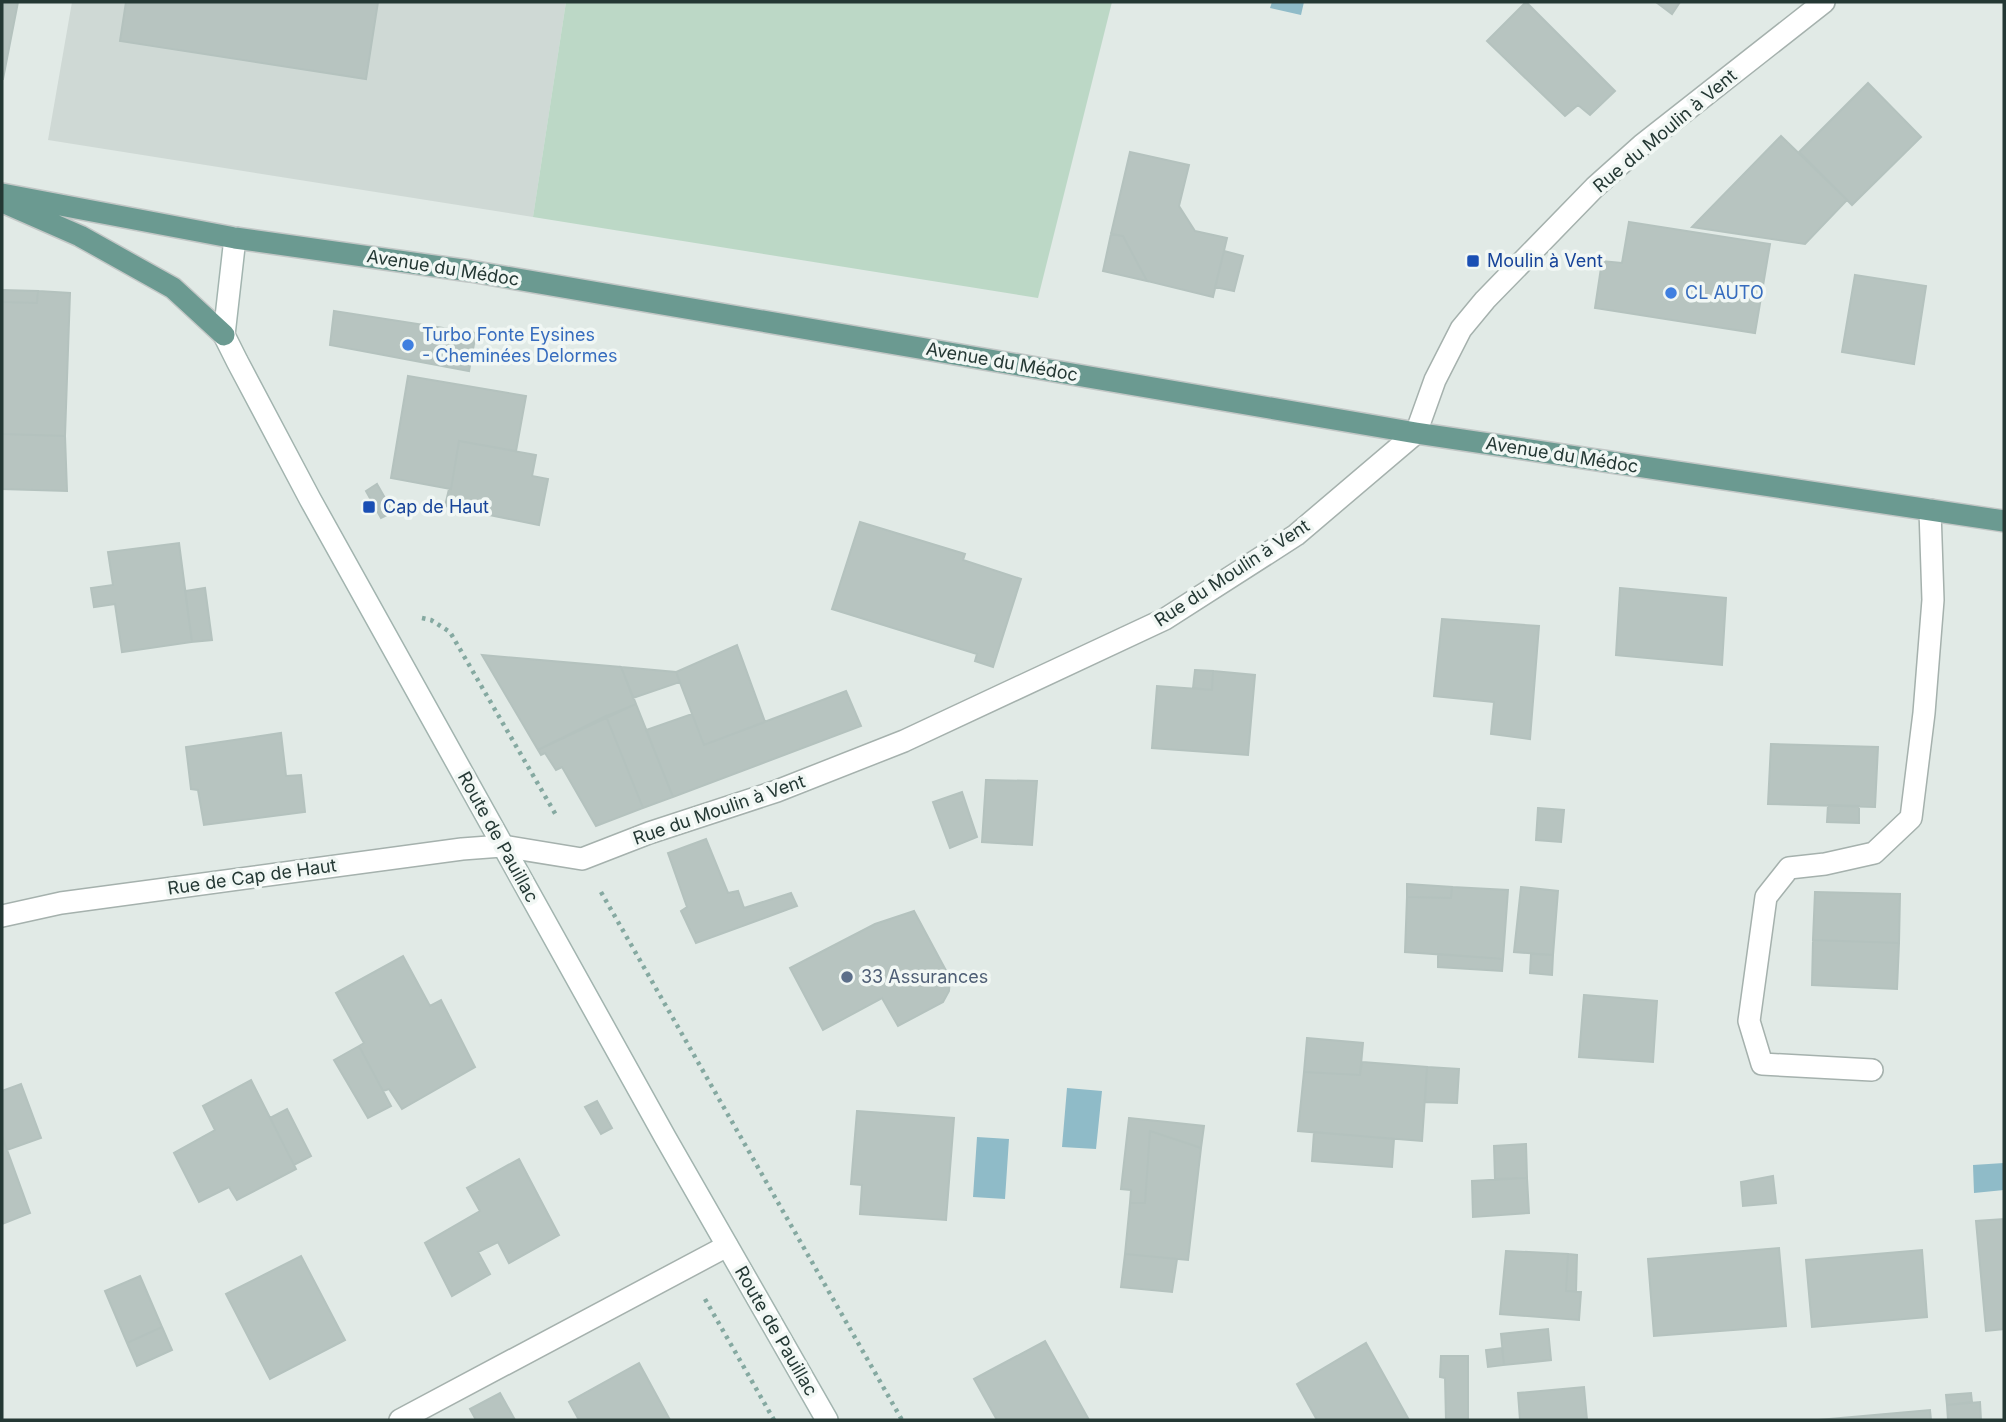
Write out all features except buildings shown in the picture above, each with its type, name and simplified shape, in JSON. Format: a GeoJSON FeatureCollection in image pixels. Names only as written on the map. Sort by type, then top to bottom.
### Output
{"type":"FeatureCollection","features":[{"type":"Feature","properties":{"kind":"main road","name":"Avenue du Médoc"},"geometry":{"type":"LineString","coordinates":[[2,194],[235,238],[470,271],[1416,433],[2004,521]]}},
{"type":"Feature","properties":{"kind":"main road"},"geometry":{"type":"LineString","coordinates":[[2,202],[80,236],[173,288],[224,335]]}},
{"type":"Feature","properties":{"kind":"street","name":"Rue du Moulin à Vent"},"geometry":{"type":"LineString","coordinates":[[582,859],[649,833],[777,792],[904,741],[1165,619],[1296,535],[1416,433],[1435,380],[1461,329],[1485,300],[1595,187],[1642,145],[1824,2]]}},
{"type":"Feature","properties":{"kind":"street"},"geometry":{"type":"LineString","coordinates":[[224,335],[235,238]]}},
{"type":"Feature","properties":{"kind":"street","name":"Route de Pauillac"},"geometry":{"type":"LineString","coordinates":[[224,335],[249,386],[502,846],[827,1420]]}},
{"type":"Feature","properties":{"kind":"street"},"geometry":{"type":"LineString","coordinates":[[1872,1070],[1762,1064],[1749,1021],[1766,897],[1789,869],[1874,853],[1911,818],[1924,713],[1933,600],[1930,510]]}},
{"type":"Feature","properties":{"kind":"street"},"geometry":{"type":"LineString","coordinates":[[502,846],[582,859]]}},
{"type":"Feature","properties":{"kind":"street","name":"Rue de Cap de Haut"},"geometry":{"type":"LineString","coordinates":[[2,915],[61,903],[429,853],[502,846]]}},
{"type":"Feature","properties":{"kind":"street"},"geometry":{"type":"LineString","coordinates":[[400,1420],[727,1246]]}},
{"type":"Feature","properties":{"kind":"path"},"geometry":{"type":"LineString","coordinates":[[369,604],[431,620],[450,632],[902,1420]]}},
{"type":"Feature","properties":{"kind":"shaded area"},"geometry":{"type":"Polygon","coordinates":[[[72,2],[566,2],[533,217],[48,140],[72,2]]]}},
{"type":"Feature","properties":{"kind":"green space"},"geometry":{"type":"Polygon","coordinates":[[[566,2],[1112,2],[1038,298],[533,217],[566,2]]]}},
{"type":"Feature","properties":{"kind":"water"},"geometry":{"type":"Polygon","coordinates":[[[1272,2],[1304,2],[1301,15],[1270,8],[1272,2]]]}},
{"type":"Feature","properties":{"kind":"water"},"geometry":{"type":"Polygon","coordinates":[[[1067,1088],[1102,1091],[1096,1149],[1062,1147],[1067,1088]]]}},
{"type":"Feature","properties":{"kind":"water"},"geometry":{"type":"Polygon","coordinates":[[[977,1137],[1009,1139],[1005,1199],[973,1197],[977,1137]]]}},
{"type":"Feature","properties":{"kind":"water"},"geometry":{"type":"Polygon","coordinates":[[[2004,1163],[2004,1190],[1974,1193],[1973,1165],[2004,1163]]]}},
{"type":"Feature","properties":{"kind":"place","name":"Moulin à Vent"},"geometry":{"type":"Point","coordinates":[1473,261]}},
{"type":"Feature","properties":{"kind":"place","name":"CL AUTO"},"geometry":{"type":"Point","coordinates":[1671,293]}},
{"type":"Feature","properties":{"kind":"place","name":"Turbo Fonte Eysines - Cheminées Delormes"},"geometry":{"type":"Point","coordinates":[408,345]}},
{"type":"Feature","properties":{"kind":"place","name":"Cap de Haut"},"geometry":{"type":"Point","coordinates":[369,507]}},
{"type":"Feature","properties":{"kind":"place","name":"33 Assurances"},"geometry":{"type":"Point","coordinates":[847,977]}}]}
